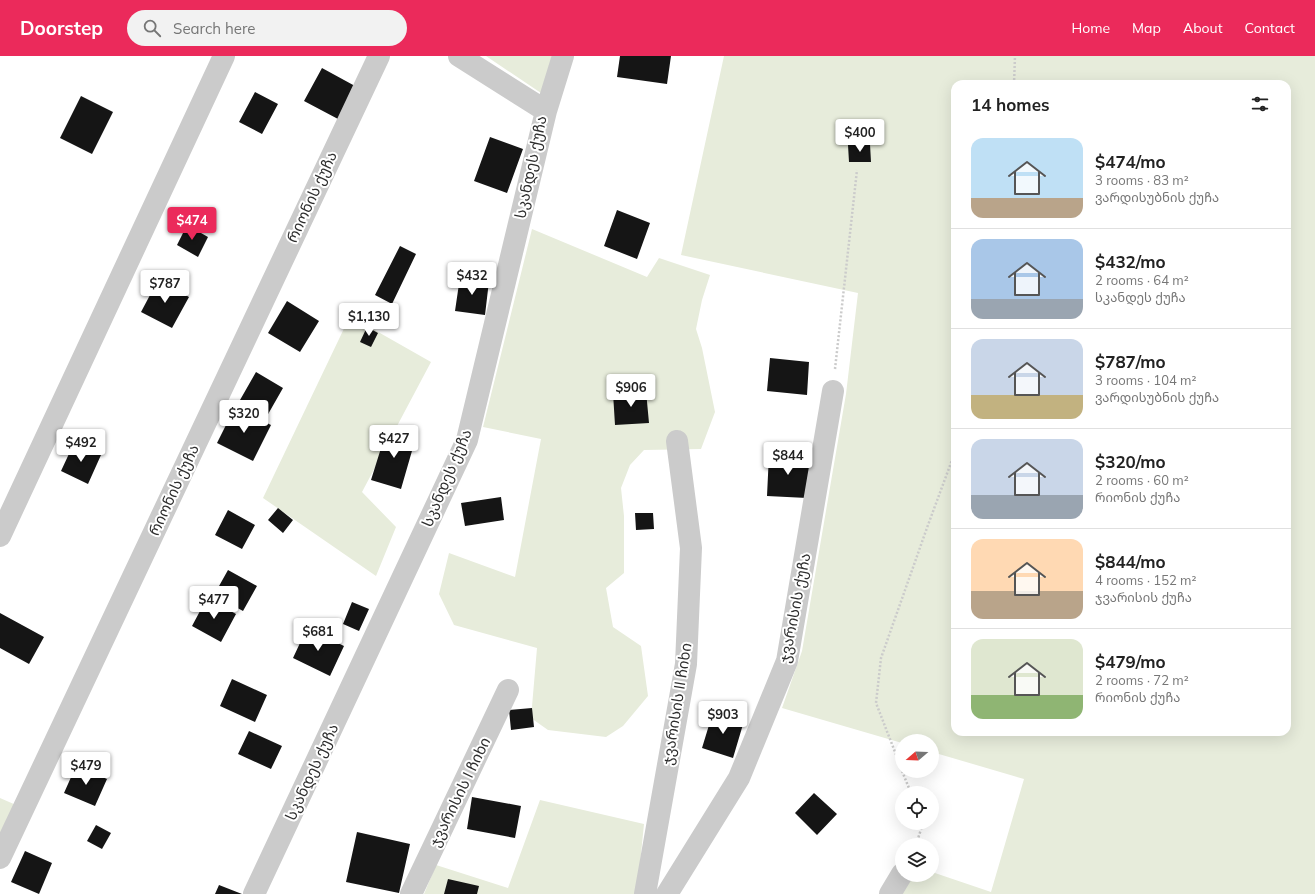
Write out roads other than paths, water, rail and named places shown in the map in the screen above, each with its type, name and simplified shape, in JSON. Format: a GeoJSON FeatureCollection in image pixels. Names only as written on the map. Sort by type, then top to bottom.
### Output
{"type":"FeatureCollection","features":[{"type":"Feature","properties":{"kind":"street"},"geometry":{"type":"LineString","coordinates":[[0,536],[224,56]]}},
{"type":"Feature","properties":{"kind":"street","name":"რიონის ქუჩა"},"geometry":{"type":"LineString","coordinates":[[0,858],[379,56]]}},
{"type":"Feature","properties":{"kind":"street","name":"სკანდეს ქუჩა"},"geometry":{"type":"LineString","coordinates":[[254,894],[467,440],[546,111],[459,56]]}},
{"type":"Feature","properties":{"kind":"street"},"geometry":{"type":"LineString","coordinates":[[546,111],[563,56]]}},
{"type":"Feature","properties":{"kind":"street","name":"ჯვარისის ქუჩა"},"geometry":{"type":"LineString","coordinates":[[667,894],[739,778],[787,661],[833,391]]}},
{"type":"Feature","properties":{"kind":"street","name":"ჯვარისის II ჩიხი"},"geometry":{"type":"LineString","coordinates":[[645,894],[686,664],[691,548],[677,441]]}},
{"type":"Feature","properties":{"kind":"street","name":"ჯვარისის I ჩიხი"},"geometry":{"type":"LineString","coordinates":[[411,894],[508,690]]}},
{"type":"Feature","properties":{"kind":"street"},"geometry":{"type":"LineString","coordinates":[[890,894],[897,882]]}}]}
